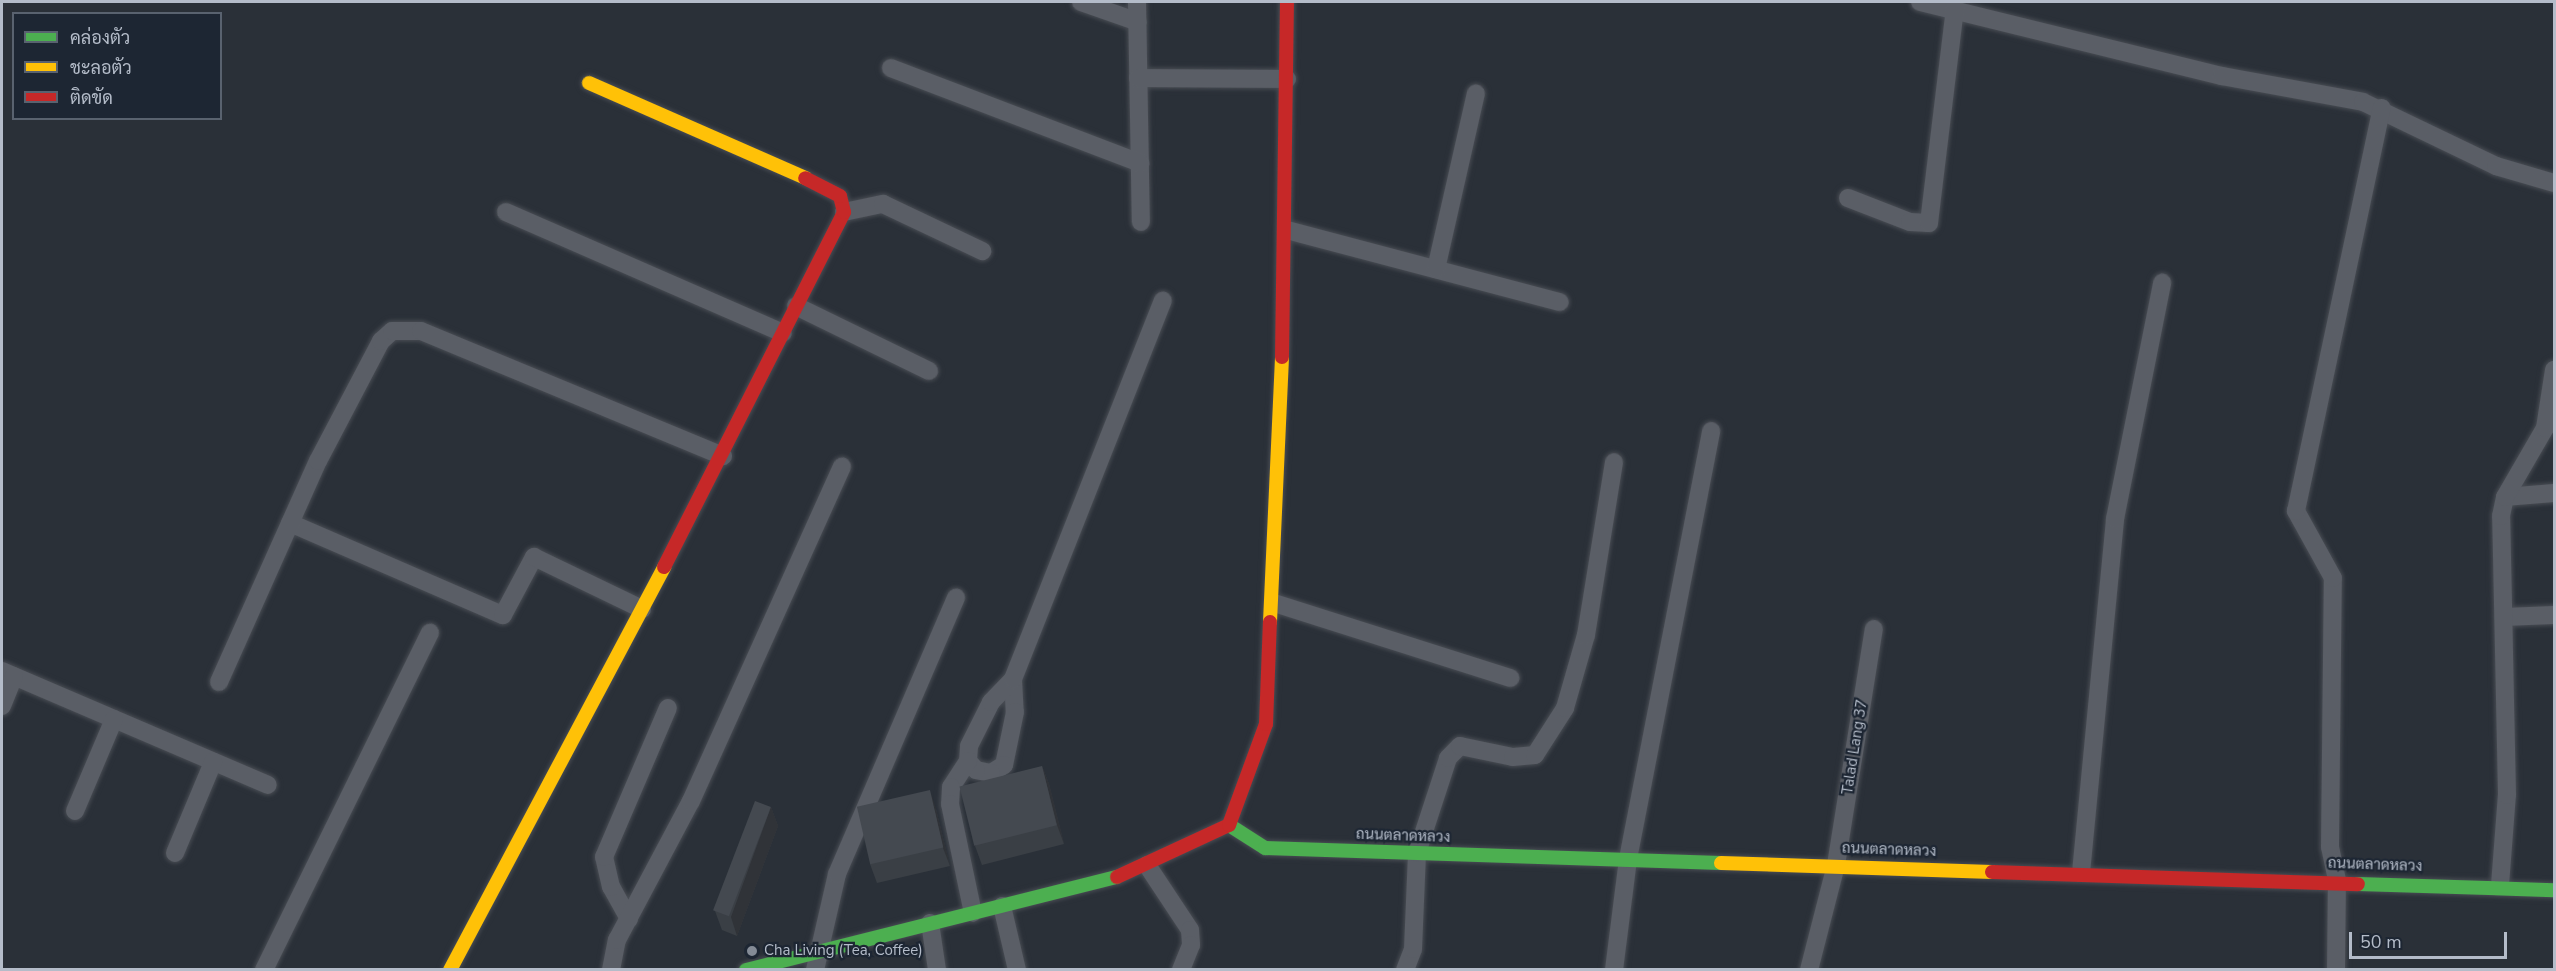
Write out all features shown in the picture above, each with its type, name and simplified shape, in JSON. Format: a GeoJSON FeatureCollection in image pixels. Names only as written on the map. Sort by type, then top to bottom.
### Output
{"type":"FeatureCollection","features":[{"type":"Feature","properties":{"kind":"street"},"geometry":{"type":"LineString","coordinates":[[1081,2],[1138,22]]}},
{"type":"Feature","properties":{"kind":"street"},"geometry":{"type":"LineString","coordinates":[[1137,2],[1141,222]]}},
{"type":"Feature","properties":{"kind":"street"},"geometry":{"type":"LineString","coordinates":[[746,969],[815,961],[930,923],[1002,906],[1147,865],[1229,825],[1266,724],[1274,603],[1287,230],[1287,2]]}},
{"type":"Feature","properties":{"kind":"street"},"geometry":{"type":"LineString","coordinates":[[1920,2],[2382,108],[2486,162],[2554,183]]}},
{"type":"Feature","properties":{"kind":"street"},"geometry":{"type":"LineString","coordinates":[[1848,198],[1911,222],[1929,223],[1955,9]]}},
{"type":"Feature","properties":{"kind":"street"},"geometry":{"type":"LineString","coordinates":[[891,68],[1140,163]]}},
{"type":"Feature","properties":{"kind":"street"},"geometry":{"type":"LineString","coordinates":[[1138,78],[1287,79]]}},
{"type":"Feature","properties":{"kind":"street"},"geometry":{"type":"LineString","coordinates":[[450,969],[723,456],[844,212],[840,196],[830,189],[589,83]]}},
{"type":"Feature","properties":{"kind":"street"},"geometry":{"type":"LineString","coordinates":[[1436,269],[1476,93]]}},
{"type":"Feature","properties":{"kind":"street"},"geometry":{"type":"LineString","coordinates":[[2336,969],[2337,880],[2330,846],[2333,578],[2296,511],[2382,108]]}},
{"type":"Feature","properties":{"kind":"street"},"geometry":{"type":"LineString","coordinates":[[844,212],[883,204],[982,251]]}},
{"type":"Feature","properties":{"kind":"street"},"geometry":{"type":"LineString","coordinates":[[506,212],[783,333]]}},
{"type":"Feature","properties":{"kind":"street"},"geometry":{"type":"LineString","coordinates":[[1287,230],[1560,302]]}},
{"type":"Feature","properties":{"kind":"street"},"geometry":{"type":"LineString","coordinates":[[2081,873],[2115,519],[2162,283]]}},
{"type":"Feature","properties":{"kind":"street"},"geometry":{"type":"LineString","coordinates":[[973,913],[950,804],[951,787],[969,761],[984,713],[1013,679],[1163,301]]}},
{"type":"Feature","properties":{"kind":"street"},"geometry":{"type":"LineString","coordinates":[[796,306],[929,371]]}},
{"type":"Feature","properties":{"kind":"street"},"geometry":{"type":"LineString","coordinates":[[219,682],[290,523],[381,341],[400,328],[421,331],[723,456]]}},
{"type":"Feature","properties":{"kind":"street"},"geometry":{"type":"LineString","coordinates":[[2500,885],[2507,795],[2504,617],[2505,497],[2541,438],[2554,370]]}},
{"type":"Feature","properties":{"kind":"street"},"geometry":{"type":"LineString","coordinates":[[1614,969],[1628,859],[1711,431]]}},
{"type":"Feature","properties":{"kind":"street"},"geometry":{"type":"LineString","coordinates":[[1405,969],[1414,941],[1417,853],[1453,751],[1472,747],[1525,758],[1535,754],[1558,723],[1586,635],[1614,462]]}},
{"type":"Feature","properties":{"kind":"street"},"geometry":{"type":"LineString","coordinates":[[611,969],[628,919],[692,801],[842,466]]}},
{"type":"Feature","properties":{"kind":"street"},"geometry":{"type":"LineString","coordinates":[[2505,497],[2554,493]]}},
{"type":"Feature","properties":{"kind":"street"},"geometry":{"type":"LineString","coordinates":[[290,523],[503,615],[534,557],[642,609]]}},
{"type":"Feature","properties":{"kind":"street"},"geometry":{"type":"LineString","coordinates":[[815,961],[837,874],[956,598]]}},
{"type":"Feature","properties":{"kind":"street"},"geometry":{"type":"LineString","coordinates":[[1274,603],[1510,678]]}},
{"type":"Feature","properties":{"kind":"street"},"geometry":{"type":"LineString","coordinates":[[2504,617],[2554,615]]}},
{"type":"Feature","properties":{"kind":"street","name":"Talad Lang 37"},"geometry":{"type":"LineString","coordinates":[[1809,969],[1836,865],[1874,628]]}},
{"type":"Feature","properties":{"kind":"street"},"geometry":{"type":"LineString","coordinates":[[264,969],[430,633]]}},
{"type":"Feature","properties":{"kind":"street"},"geometry":{"type":"LineString","coordinates":[[2,706],[8,674],[268,785]]}},
{"type":"Feature","properties":{"kind":"street"},"geometry":{"type":"LineString","coordinates":[[969,761],[984,772],[1004,765],[1015,712],[1013,679]]}},
{"type":"Feature","properties":{"kind":"street"},"geometry":{"type":"LineString","coordinates":[[628,919],[611,888],[604,857],[668,708]]}},
{"type":"Feature","properties":{"kind":"street"},"geometry":{"type":"LineString","coordinates":[[75,811],[114,719]]}},
{"type":"Feature","properties":{"kind":"street"},"geometry":{"type":"LineString","coordinates":[[175,853],[213,762]]}},
{"type":"Feature","properties":{"kind":"street","name":"ถนนตลาดหลวง"},"geometry":{"type":"LineString","coordinates":[[1229,825],[1265,848],[2500,885],[2554,890]]}},
{"type":"Feature","properties":{"kind":"street"},"geometry":{"type":"LineString","coordinates":[[1147,865],[1190,930],[1191,945],[1181,969]]}},
{"type":"Feature","properties":{"kind":"street"},"geometry":{"type":"LineString","coordinates":[[1002,906],[1017,969]]}},
{"type":"Feature","properties":{"kind":"street"},"geometry":{"type":"LineString","coordinates":[[930,923],[937,969]]}},
{"type":"Feature","properties":{"kind":"building"},"geometry":{"type":"Polygon","coordinates":[[[1042,766],[1057,825],[974,846],[960,787],[1042,766]]]}},
{"type":"Feature","properties":{"kind":"building"},"geometry":{"type":"Polygon","coordinates":[[[930,790],[943,847],[870,864],[857,807],[930,790]]]}},
{"type":"Feature","properties":{"kind":"building"},"geometry":{"type":"Polygon","coordinates":[[[755,801],[771,807],[729,916],[713,910],[755,801]]]}},
{"type":"Feature","properties":{"kind":"traffic: fast"},"geometry":{"type":"LineString","coordinates":[[1229,825],[1265,848],[1721,863]]}},
{"type":"Feature","properties":{"kind":"traffic: fast"},"geometry":{"type":"LineString","coordinates":[[746,970],[1117,877]]}},
{"type":"Feature","properties":{"kind":"traffic: fast"},"geometry":{"type":"LineString","coordinates":[[2358,884],[2554,890]]}},
{"type":"Feature","properties":{"kind":"traffic: slow"},"geometry":{"type":"LineString","coordinates":[[589,83],[805,178]]}},
{"type":"Feature","properties":{"kind":"traffic: slow"},"geometry":{"type":"LineString","coordinates":[[1270,622],[1282,357]]}},
{"type":"Feature","properties":{"kind":"traffic: slow"},"geometry":{"type":"LineString","coordinates":[[450,970],[664,567]]}},
{"type":"Feature","properties":{"kind":"traffic: slow"},"geometry":{"type":"LineString","coordinates":[[1721,863],[1992,872]]}},
{"type":"Feature","properties":{"kind":"traffic: jam"},"geometry":{"type":"LineString","coordinates":[[1282,357],[1287,2]]}},
{"type":"Feature","properties":{"kind":"traffic: jam"},"geometry":{"type":"LineString","coordinates":[[664,567],[844,212],[840,196],[805,178]]}},
{"type":"Feature","properties":{"kind":"traffic: jam"},"geometry":{"type":"LineString","coordinates":[[1117,877],[1229,825],[1266,724],[1270,622]]}},
{"type":"Feature","properties":{"kind":"traffic: jam"},"geometry":{"type":"LineString","coordinates":[[1992,872],[2358,884]]}},
{"type":"Feature","properties":{"kind":"place","name":"Cha Living (Tea, Coffee)"},"geometry":{"type":"Point","coordinates":[752,951]}}]}
